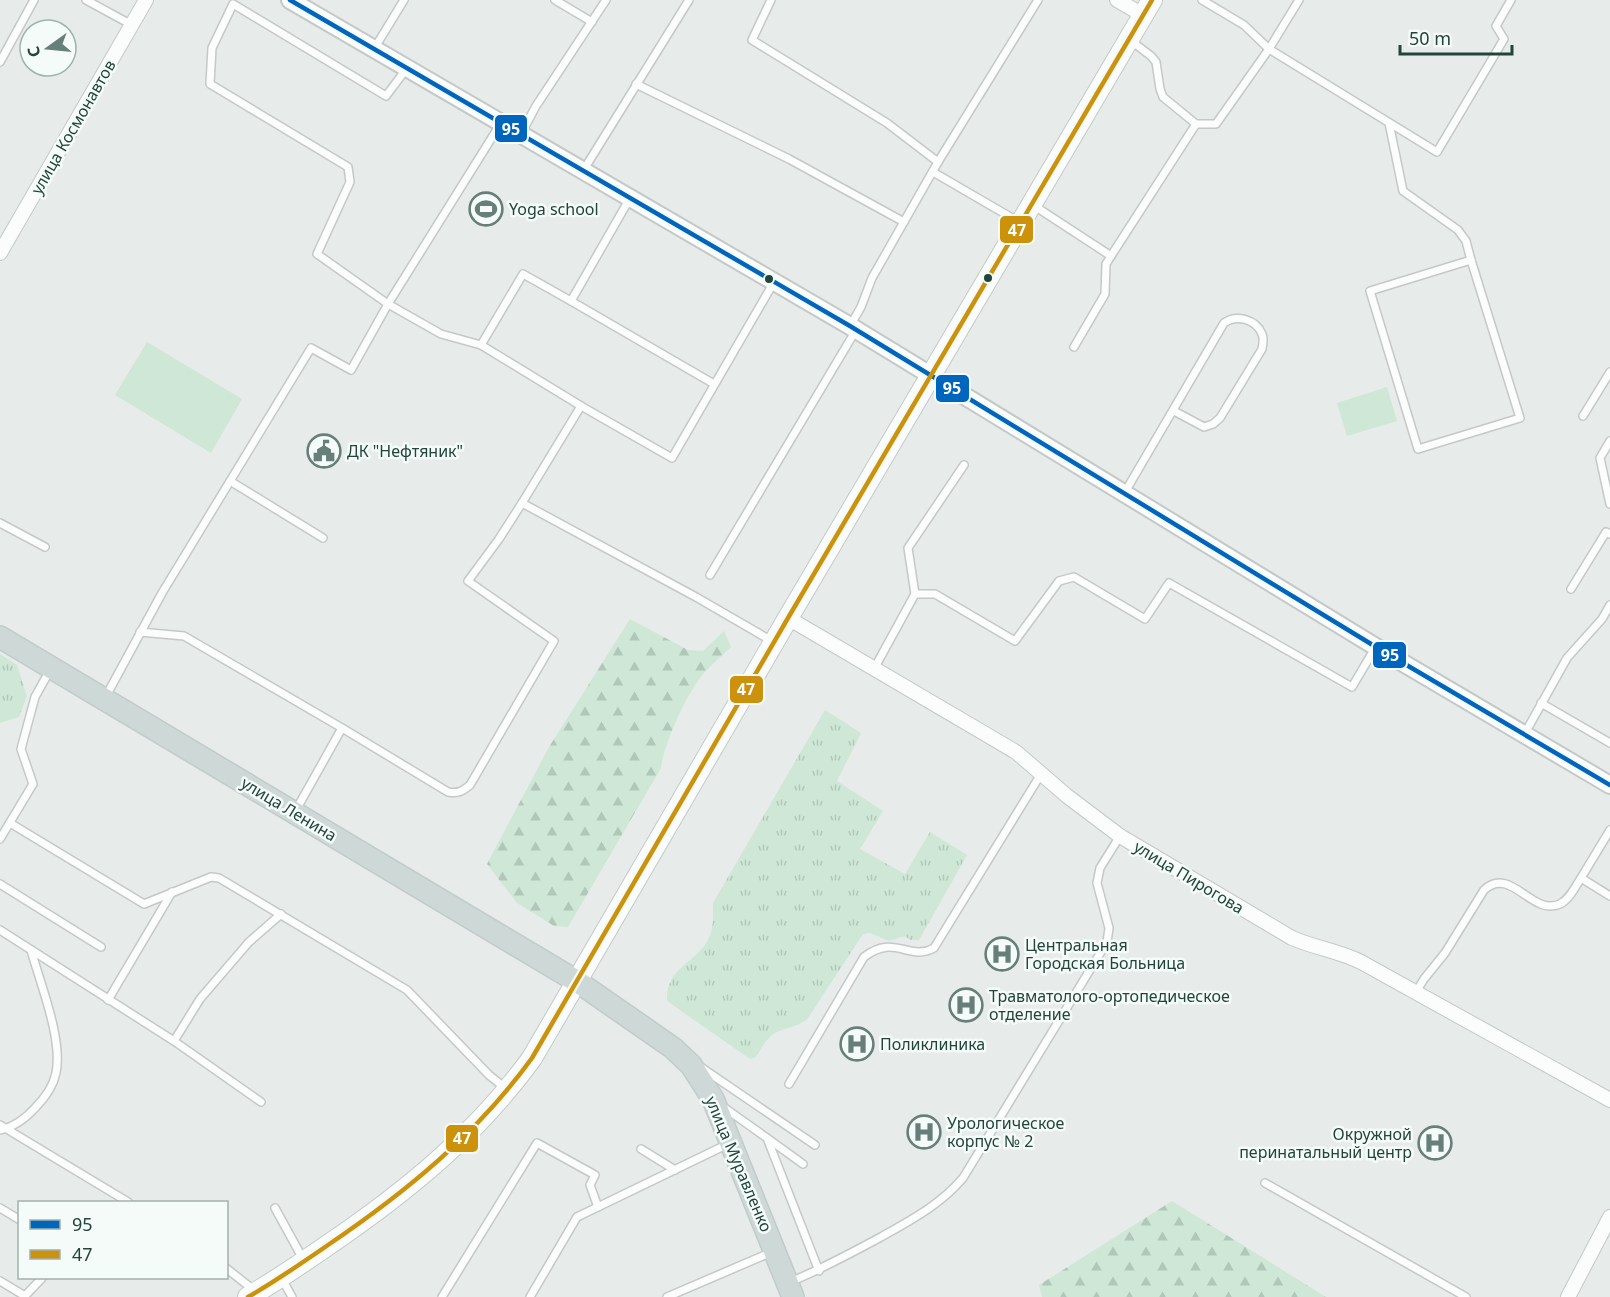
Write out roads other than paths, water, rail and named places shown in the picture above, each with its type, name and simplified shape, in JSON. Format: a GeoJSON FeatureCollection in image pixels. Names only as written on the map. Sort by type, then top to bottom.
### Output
{"type":"FeatureCollection","features":[{"type":"Feature","properties":{"kind":"main road"},"geometry":{"type":"LineString","coordinates":[[253,1295],[384,1206],[412,1183],[454,1146],[508,1091],[532,1058],[1148,7]]}},
{"type":"Feature","properties":{"kind":"main road","name":"улица Ленина"},"geometry":{"type":"LineString","coordinates":[[0,637],[578,982]]}},
{"type":"Feature","properties":{"kind":"main road","name":"улица Муравленко"},"geometry":{"type":"LineString","coordinates":[[578,982],[673,1048],[691,1065],[713,1100],[790,1290]]}},
{"type":"Feature","properties":{"kind":"street","name":"улица Космонавтов"},"geometry":{"type":"LineString","coordinates":[[0,253],[146,0]]}},
{"type":"Feature","properties":{"kind":"street"},"geometry":{"type":"LineString","coordinates":[[290,0],[853,328],[1124,495],[1610,785]]}},
{"type":"Feature","properties":{"kind":"street"},"geometry":{"type":"LineString","coordinates":[[1118,0],[1148,7]]}},
{"type":"Feature","properties":{"kind":"street","name":"улица Пирогова"},"geometry":{"type":"LineString","coordinates":[[789,618],[1016,752],[1120,836],[1292,938],[1308,945],[1349,956],[1610,1100]]}},
{"type":"Feature","properties":{"kind":"street"},"geometry":{"type":"LineString","coordinates":[[1568,1297],[1610,1216]]}},
{"type":"Feature","properties":{"kind":"lane"},"geometry":{"type":"LineString","coordinates":[[0,62],[34,0]]}},
{"type":"Feature","properties":{"kind":"lane"},"geometry":{"type":"LineString","coordinates":[[86,0],[132,25]]}},
{"type":"Feature","properties":{"kind":"lane"},"geometry":{"type":"LineString","coordinates":[[374,49],[404,0]]}},
{"type":"Feature","properties":{"kind":"lane"},"geometry":{"type":"LineString","coordinates":[[555,0],[592,22]]}},
{"type":"Feature","properties":{"kind":"lane"},"geometry":{"type":"LineString","coordinates":[[521,134],[536,106],[606,0]]}},
{"type":"Feature","properties":{"kind":"lane"},"geometry":{"type":"LineString","coordinates":[[583,171],[689,0]]}},
{"type":"Feature","properties":{"kind":"lane"},"geometry":{"type":"LineString","coordinates":[[771,0],[752,40],[887,123],[938,162]]}},
{"type":"Feature","properties":{"kind":"lane"},"geometry":{"type":"LineString","coordinates":[[710,575],[853,328],[872,278],[938,162],[1038,0]]}},
{"type":"Feature","properties":{"kind":"lane"},"geometry":{"type":"LineString","coordinates":[[1203,0],[1244,25],[1269,49],[1437,152],[1504,39],[1496,26],[1511,0]]}},
{"type":"Feature","properties":{"kind":"lane"},"geometry":{"type":"LineString","coordinates":[[1129,40],[1156,62],[1163,97],[1196,124],[1216,124],[1269,49],[1299,0]]}},
{"type":"Feature","properties":{"kind":"lane"},"geometry":{"type":"LineString","coordinates":[[407,68],[386,96],[233,4],[212,48],[210,84],[348,167],[350,182],[317,254],[388,304],[441,334],[481,345],[672,458],[774,282]]}},
{"type":"Feature","properties":{"kind":"lane"},"geometry":{"type":"LineString","coordinates":[[636,84],[789,159],[904,222]]}},
{"type":"Feature","properties":{"kind":"lane"},"geometry":{"type":"LineString","coordinates":[[105,698],[162,593],[311,348],[351,370],[388,304],[501,123]]}},
{"type":"Feature","properties":{"kind":"lane"},"geometry":{"type":"LineString","coordinates":[[1389,123],[1403,191],[1458,230],[1466,241],[1520,418],[1418,449],[1370,291],[1471,260]]}},
{"type":"Feature","properties":{"kind":"lane"},"geometry":{"type":"LineString","coordinates":[[1074,347],[1105,294],[1106,264],[1196,124]]}},
{"type":"Feature","properties":{"kind":"lane"},"geometry":{"type":"LineString","coordinates":[[933,172],[1021,224]]}},
{"type":"Feature","properties":{"kind":"lane"},"geometry":{"type":"LineString","coordinates":[[571,301],[630,198]]}},
{"type":"Feature","properties":{"kind":"lane"},"geometry":{"type":"LineString","coordinates":[[1033,205],[1111,256]]}},
{"type":"Feature","properties":{"kind":"lane"},"geometry":{"type":"LineString","coordinates":[[481,345],[523,274],[714,384]]}},
{"type":"Feature","properties":{"kind":"lane"},"geometry":{"type":"LineString","coordinates":[[1124,495],[1224,322],[1230,318],[1240,317],[1258,327],[1263,336],[1262,349],[1220,418],[1204,427],[1174,411]]}},
{"type":"Feature","properties":{"kind":"lane"},"geometry":{"type":"LineString","coordinates":[[1583,416],[1610,372]]}},
{"type":"Feature","properties":{"kind":"lane"},"geometry":{"type":"LineString","coordinates":[[140,632],[184,636],[448,792],[463,791],[470,784],[554,641],[468,581],[499,539],[581,406]]}},
{"type":"Feature","properties":{"kind":"lane"},"geometry":{"type":"LineString","coordinates":[[1610,441],[1600,458],[1610,504]]}},
{"type":"Feature","properties":{"kind":"lane"},"geometry":{"type":"LineString","coordinates":[[874,669],[915,594],[908,548],[964,465]]}},
{"type":"Feature","properties":{"kind":"lane"},"geometry":{"type":"LineString","coordinates":[[230,481],[323,538]]}},
{"type":"Feature","properties":{"kind":"lane"},"geometry":{"type":"LineString","coordinates":[[522,503],[774,642]]}},
{"type":"Feature","properties":{"kind":"lane"},"geometry":{"type":"LineString","coordinates":[[0,523],[45,547]]}},
{"type":"Feature","properties":{"kind":"lane"},"geometry":{"type":"LineString","coordinates":[[1571,589],[1608,533],[1610,524]]}},
{"type":"Feature","properties":{"kind":"lane"},"geometry":{"type":"LineString","coordinates":[[915,594],[935,594],[1015,641],[1059,581],[1074,578],[1145,619],[1168,584],[1352,687],[1376,647]]}},
{"type":"Feature","properties":{"kind":"lane"},"geometry":{"type":"LineString","coordinates":[[1524,735],[1568,658],[1602,619],[1610,605]]}},
{"type":"Feature","properties":{"kind":"lane"},"geometry":{"type":"LineString","coordinates":[[0,839],[33,784],[21,749],[35,697],[51,668]]}},
{"type":"Feature","properties":{"kind":"lane"},"geometry":{"type":"LineString","coordinates":[[1541,703],[1610,743]]}},
{"type":"Feature","properties":{"kind":"lane"},"geometry":{"type":"LineString","coordinates":[[295,812],[342,728]]}},
{"type":"Feature","properties":{"kind":"lane"},"geometry":{"type":"LineString","coordinates":[[789,1084],[864,957],[872,951],[885,947],[896,946],[914,952],[926,952],[934,948],[1041,774]]}},
{"type":"Feature","properties":{"kind":"lane"},"geometry":{"type":"LineString","coordinates":[[10,823],[144,904],[211,877],[219,878],[407,990],[489,1075],[508,1091]]}},
{"type":"Feature","properties":{"kind":"lane"},"geometry":{"type":"LineString","coordinates":[[1416,992],[1491,883],[1498,881],[1544,905],[1553,906],[1567,899],[1610,830]]}},
{"type":"Feature","properties":{"kind":"lane"},"geometry":{"type":"LineString","coordinates":[[790,1290],[819,1271],[929,1209],[951,1192],[963,1178],[1107,942],[1109,928],[1097,883],[1100,868],[1120,836]]}},
{"type":"Feature","properties":{"kind":"lane"},"geometry":{"type":"LineString","coordinates":[[1581,878],[1610,896]]}},
{"type":"Feature","properties":{"kind":"lane"},"geometry":{"type":"LineString","coordinates":[[0,884],[101,947]]}},
{"type":"Feature","properties":{"kind":"lane"},"geometry":{"type":"LineString","coordinates":[[108,1000],[172,892]]}},
{"type":"Feature","properties":{"kind":"lane"},"geometry":{"type":"LineString","coordinates":[[174,1041],[200,999],[249,942],[281,914]]}},
{"type":"Feature","properties":{"kind":"lane"},"geometry":{"type":"LineString","coordinates":[[1,934],[31,950],[174,1041],[261,1102]]}},
{"type":"Feature","properties":{"kind":"lane"},"geometry":{"type":"LineString","coordinates":[[2,1128],[26,1118],[46,1097],[56,1071],[55,1038],[31,950]]}},
{"type":"Feature","properties":{"kind":"lane"},"geometry":{"type":"LineString","coordinates":[[673,1048],[815,1145]]}},
{"type":"Feature","properties":{"kind":"lane"},"geometry":{"type":"LineString","coordinates":[[713,1100],[803,1164]]}},
{"type":"Feature","properties":{"kind":"lane"},"geometry":{"type":"LineString","coordinates":[[2,1128],[125,1201]]}},
{"type":"Feature","properties":{"kind":"lane"},"geometry":{"type":"LineString","coordinates":[[767,1137],[819,1271]]}},
{"type":"Feature","properties":{"kind":"lane"},"geometry":{"type":"LineString","coordinates":[[442,1297],[537,1143],[595,1175],[590,1185],[598,1207]]}},
{"type":"Feature","properties":{"kind":"lane"},"geometry":{"type":"LineString","coordinates":[[530,1297],[577,1216],[731,1143]]}},
{"type":"Feature","properties":{"kind":"lane"},"geometry":{"type":"LineString","coordinates":[[641,1149],[675,1170]]}},
{"type":"Feature","properties":{"kind":"lane"},"geometry":{"type":"LineString","coordinates":[[1265,1183],[1466,1297]]}},
{"type":"Feature","properties":{"kind":"lane"},"geometry":{"type":"LineString","coordinates":[[0,1208],[18,1219]]}},
{"type":"Feature","properties":{"kind":"lane"},"geometry":{"type":"LineString","coordinates":[[275,1208],[305,1261]]}},
{"type":"Feature","properties":{"kind":"lane"},"geometry":{"type":"LineString","coordinates":[[667,1297],[775,1251]]}},
{"type":"Feature","properties":{"kind":"lane"},"geometry":{"type":"LineString","coordinates":[[228,1270],[253,1295]]}},
{"type":"Feature","properties":{"kind":"lane"},"geometry":{"type":"LineString","coordinates":[[281,1277],[292,1297]]}},
{"type":"Feature","properties":{"kind":"lane"},"geometry":{"type":"LineString","coordinates":[[0,1281],[24,1297],[41,1279]]}},
{"type":"Feature","properties":{"kind":"place","name":"Yoga school"},"geometry":{"type":"Point","coordinates":[486,209]}},
{"type":"Feature","properties":{"kind":"place","name":"ДК \"Нефтяник\""},"geometry":{"type":"Point","coordinates":[324,451]}},
{"type":"Feature","properties":{"kind":"place","name":"Центральная Городская Больница"},"geometry":{"type":"Point","coordinates":[1002,954]}},
{"type":"Feature","properties":{"kind":"place","name":"Травматолого-ортопедическое отделение"},"geometry":{"type":"Point","coordinates":[966,1005]}},
{"type":"Feature","properties":{"kind":"place","name":"Поликлиника"},"geometry":{"type":"Point","coordinates":[857,1044]}},
{"type":"Feature","properties":{"kind":"place","name":"Урологическое корпус № 2"},"geometry":{"type":"Point","coordinates":[924,1132]}},
{"type":"Feature","properties":{"kind":"place","name":"Окружной перинатальный центр"},"geometry":{"type":"Point","coordinates":[1435,1143]}}]}
